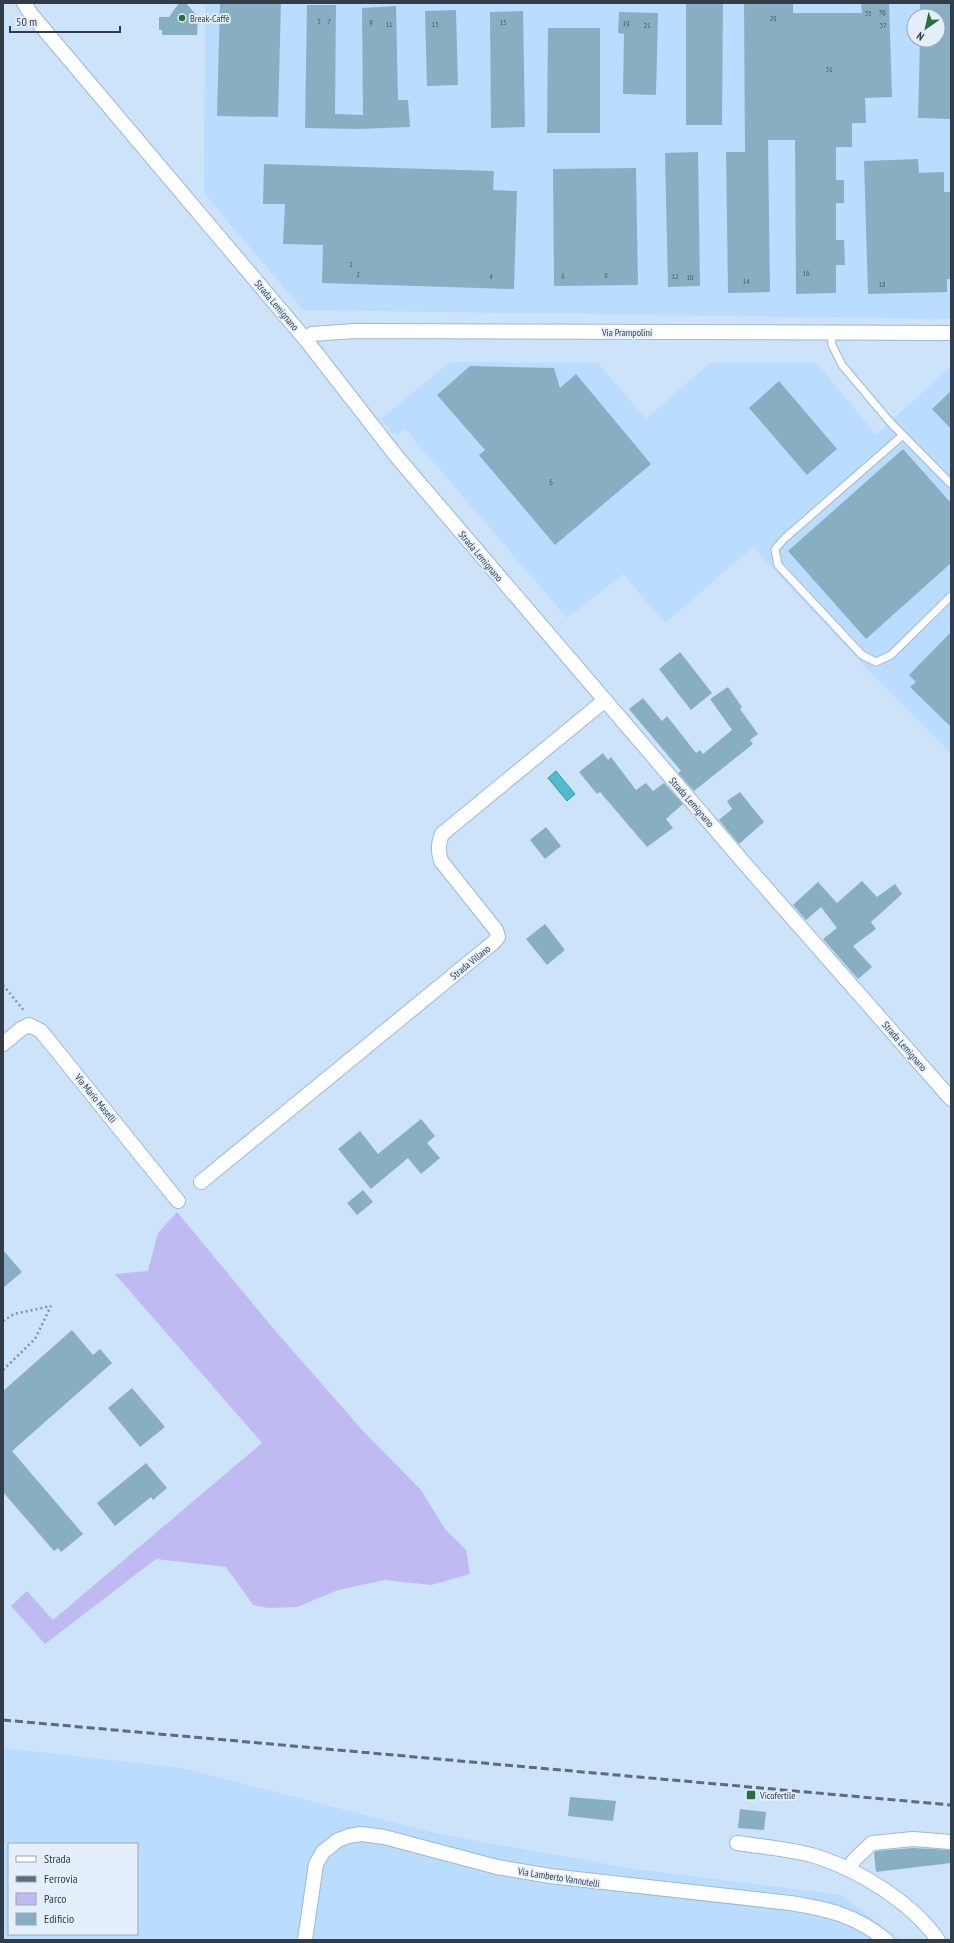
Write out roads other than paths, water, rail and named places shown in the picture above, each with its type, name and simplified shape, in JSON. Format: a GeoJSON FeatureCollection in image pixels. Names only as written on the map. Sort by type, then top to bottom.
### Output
{"type":"FeatureCollection","features":[{"type":"Feature","properties":{"kind":"street","name":"Strada Lemignano"},"geometry":{"type":"LineString","coordinates":[[24,3],[31,14],[306,340],[397,457],[604,701],[951,1099]]}},
{"type":"Feature","properties":{"kind":"street","name":"Via Prampolini"},"geometry":{"type":"LineString","coordinates":[[306,340],[312,334],[356,331],[951,333]]}},
{"type":"Feature","properties":{"kind":"street","name":"Strada Villano"},"geometry":{"type":"LineString","coordinates":[[201,1182],[494,942],[498,937],[496,930],[441,861],[438,852],[438,842],[442,834],[604,701]]}},
{"type":"Feature","properties":{"kind":"street","name":"Via Mario Maselli"},"geometry":{"type":"LineString","coordinates":[[3,1044],[21,1029],[29,1025],[41,1031],[178,1201]]}},
{"type":"Feature","properties":{"kind":"street","name":"Via Lamberto Vannutelli"},"geometry":{"type":"LineString","coordinates":[[305,1940],[316,1864],[323,1852],[338,1840],[361,1834],[384,1837],[497,1867],[550,1876],[790,1903],[828,1909],[857,1919],[886,1940]]}},
{"type":"Feature","properties":{"kind":"street"},"geometry":{"type":"LineString","coordinates":[[848,1868],[872,1843],[913,1838],[951,1842]]}},
{"type":"Feature","properties":{"kind":"street"},"geometry":{"type":"LineString","coordinates":[[737,1843],[817,1857],[848,1868],[899,1901],[920,1918],[938,1940]]}},
{"type":"Feature","properties":{"kind":"lane"},"geometry":{"type":"LineString","coordinates":[[831,332],[832,345],[842,365],[903,435],[951,484]]}},
{"type":"Feature","properties":{"kind":"lane"},"geometry":{"type":"LineString","coordinates":[[903,435],[785,538],[775,549],[778,565],[862,654],[876,662],[891,655],[951,596]]}},
{"type":"Feature","properties":{"kind":"railway"},"geometry":{"type":"LineString","coordinates":[[3,1720],[951,1805]]}},
{"type":"Feature","properties":{"kind":"place","name":"Break-Caffè"},"geometry":{"type":"Point","coordinates":[182,18]}},
{"type":"Feature","properties":{"kind":"place","name":"Vicofertile"},"geometry":{"type":"Point","coordinates":[751,1795]}}]}
